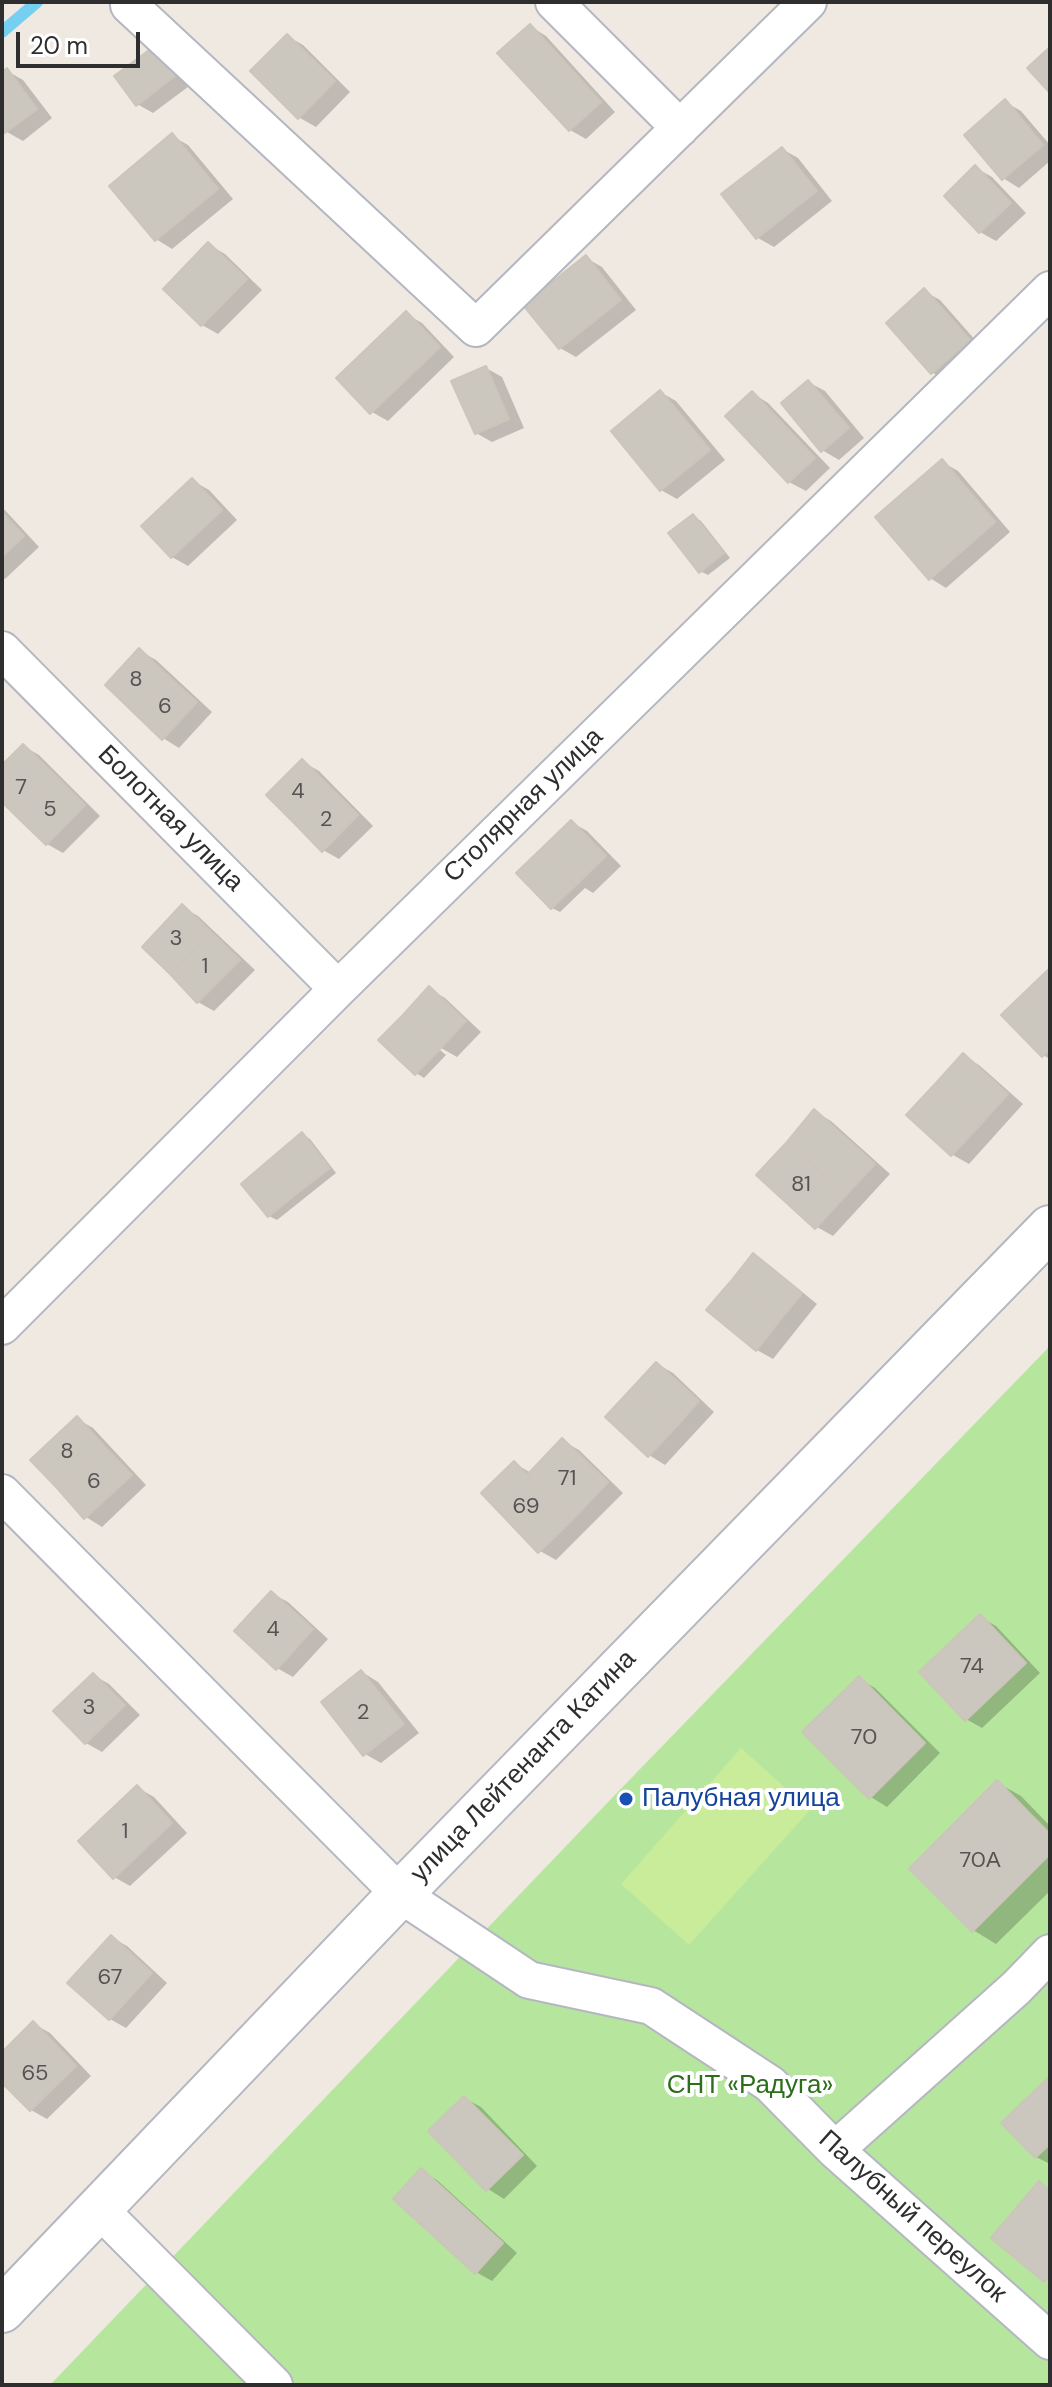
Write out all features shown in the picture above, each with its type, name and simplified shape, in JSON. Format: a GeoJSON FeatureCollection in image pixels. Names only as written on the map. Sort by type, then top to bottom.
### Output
{"type":"FeatureCollection","features":[{"type":"Feature","properties":{"kind":"street"},"geometry":{"type":"LineString","coordinates":[[554,2],[680,128]]}},
{"type":"Feature","properties":{"kind":"street"},"geometry":{"type":"LineString","coordinates":[[129,5],[476,328],[808,2]]}},
{"type":"Feature","properties":{"kind":"street","name":"Столярная улица"},"geometry":{"type":"LineString","coordinates":[[2,1326],[338,989],[1050,290]]}},
{"type":"Feature","properties":{"kind":"street","name":"Болотная улица"},"geometry":{"type":"LineString","coordinates":[[2,650],[338,989]]}},
{"type":"Feature","properties":{"kind":"street","name":"улица Лейтенанта Катина"},"geometry":{"type":"LineString","coordinates":[[2,2310],[400,1894],[1050,1228]]}},
{"type":"Feature","properties":{"kind":"street"},"geometry":{"type":"LineString","coordinates":[[2,1493],[400,1894]]}},
{"type":"Feature","properties":{"kind":"street","name":"Палубный переулок"},"geometry":{"type":"LineString","coordinates":[[400,1894],[529,1980],[651,2006],[770,2084],[835,2150],[1050,2341]]}},
{"type":"Feature","properties":{"kind":"street"},"geometry":{"type":"LineString","coordinates":[[835,2150],[1016,1988],[1050,1953]]}},
{"type":"Feature","properties":{"kind":"street"},"geometry":{"type":"LineString","coordinates":[[99,2209],[274,2385]]}},
{"type":"Feature","properties":{"kind":"green space","name":"СНТ «Радуга»"},"geometry":{"type":"Polygon","coordinates":[[[1050,1346],[1050,2385],[50,2385],[612,1798],[1050,1346]]]}},
{"type":"Feature","properties":{"kind":"green space"},"geometry":{"type":"Polygon","coordinates":[[[741,1748],[810,1810],[689,1945],[621,1884],[741,1748]]]}},
{"type":"Feature","properties":{"kind":"building"},"geometry":{"type":"Polygon","coordinates":[[[530,24],[601,102],[569,131],[497,53],[530,24]]]}},
{"type":"Feature","properties":{"kind":"building"},"geometry":{"type":"Polygon","coordinates":[[[287,34],[335,81],[298,119],[250,71],[287,34]]]}},
{"type":"Feature","properties":{"kind":"building"},"geometry":{"type":"Polygon","coordinates":[[[168,36],[189,65],[136,106],[114,76],[168,36]]]}},
{"type":"Feature","properties":{"kind":"building"},"geometry":{"type":"Polygon","coordinates":[[[1050,47],[1050,93],[1027,68],[1050,47]]]}},
{"type":"Feature","properties":{"kind":"building"},"geometry":{"type":"Polygon","coordinates":[[[7,68],[37,109],[5,133],[2,129],[2,72],[7,68]]]}},
{"type":"Feature","properties":{"kind":"building"},"geometry":{"type":"Polygon","coordinates":[[[1005,99],[1043,145],[1002,180],[964,135],[1005,99]]]}},
{"type":"Feature","properties":{"kind":"building"},"geometry":{"type":"Polygon","coordinates":[[[172,133],[218,189],[155,241],[109,186],[172,133]]]}},
{"type":"Feature","properties":{"kind":"building"},"geometry":{"type":"Polygon","coordinates":[[[782,147],[817,191],[756,239],[721,194],[782,147]]]}},
{"type":"Feature","properties":{"kind":"building"},"geometry":{"type":"Polygon","coordinates":[[[975,165],[1011,203],[979,233],[944,196],[975,165]]]}},
{"type":"Feature","properties":{"kind":"building"},"geometry":{"type":"Polygon","coordinates":[[[208,242],[247,279],[201,326],[163,289],[208,242]]]}},
{"type":"Feature","properties":{"kind":"building"},"geometry":{"type":"Polygon","coordinates":[[[586,255],[621,300],[559,349],[523,305],[586,255]]]}},
{"type":"Feature","properties":{"kind":"building"},"geometry":{"type":"Polygon","coordinates":[[[924,288],[970,340],[931,374],[886,323],[924,288]]]}},
{"type":"Feature","properties":{"kind":"building"},"geometry":{"type":"Polygon","coordinates":[[[406,311],[440,347],[370,414],[336,378],[406,311]]]}},
{"type":"Feature","properties":{"kind":"building"},"geometry":{"type":"Polygon","coordinates":[[[486,366],[509,419],[475,434],[451,381],[486,366]]]}},
{"type":"Feature","properties":{"kind":"building"},"geometry":{"type":"Polygon","coordinates":[[[808,380],[849,428],[821,452],[781,403],[808,380]]]}},
{"type":"Feature","properties":{"kind":"building"},"geometry":{"type":"Polygon","coordinates":[[[660,390],[710,450],[660,491],[611,431],[660,390]]]}},
{"type":"Feature","properties":{"kind":"building"},"geometry":{"type":"Polygon","coordinates":[[[752,391],[815,458],[788,483],[725,416],[752,391]]]}},
{"type":"Feature","properties":{"kind":"building"},"geometry":{"type":"Polygon","coordinates":[[[942,459],[995,522],[929,580],[875,517],[942,459]]]}},
{"type":"Feature","properties":{"kind":"building"},"geometry":{"type":"Polygon","coordinates":[[[192,478],[222,510],[171,558],[141,526],[192,478]]]}},
{"type":"Feature","properties":{"kind":"building"},"geometry":{"type":"Polygon","coordinates":[[[2,512],[24,536],[2,557],[2,512]]]}},
{"type":"Feature","properties":{"kind":"building"},"geometry":{"type":"Polygon","coordinates":[[[693,514],[724,553],[699,573],[668,533],[693,514]]]}},
{"type":"Feature","properties":{"kind":"building"},"geometry":{"type":"Polygon","coordinates":[[[139,648],[167,675],[133,712],[105,685],[139,648]]]}},
{"type":"Feature","properties":{"kind":"building"},"geometry":{"type":"Polygon","coordinates":[[[167,675],[197,702],[162,740],[133,712],[167,675]]]}},
{"type":"Feature","properties":{"kind":"building"},"geometry":{"type":"Polygon","coordinates":[[[23,744],[54,774],[14,814],[2,802],[2,765],[23,744]]]}},
{"type":"Feature","properties":{"kind":"building"},"geometry":{"type":"Polygon","coordinates":[[[302,759],[331,788],[295,824],[266,795],[302,759]]]}},
{"type":"Feature","properties":{"kind":"building"},"geometry":{"type":"Polygon","coordinates":[[[54,774],[85,805],[46,845],[14,814],[54,774]]]}},
{"type":"Feature","properties":{"kind":"building"},"geometry":{"type":"Polygon","coordinates":[[[331,788],[358,815],[322,852],[295,824],[331,788]]]}},
{"type":"Feature","properties":{"kind":"building"},"geometry":{"type":"Polygon","coordinates":[[[571,820],[606,856],[576,885],[541,849],[571,820]]]}},
{"type":"Feature","properties":{"kind":"building"},"geometry":{"type":"Polygon","coordinates":[[[541,849],[576,885],[551,909],[516,873],[541,849]]]}},
{"type":"Feature","properties":{"kind":"building"},"geometry":{"type":"Polygon","coordinates":[[[182,904],[211,932],[170,974],[142,947],[182,904]]]}},
{"type":"Feature","properties":{"kind":"building"},"geometry":{"type":"Polygon","coordinates":[[[211,932],[240,960],[197,1003],[170,974],[211,932]]]}},
{"type":"Feature","properties":{"kind":"building"},"geometry":{"type":"Polygon","coordinates":[[[1050,968],[1050,1012],[1028,989],[1050,968]]]}},
{"type":"Feature","properties":{"kind":"building"},"geometry":{"type":"Polygon","coordinates":[[[429,986],[466,1021],[440,1049],[403,1015],[429,986]]]}},
{"type":"Feature","properties":{"kind":"building"},"geometry":{"type":"Polygon","coordinates":[[[1028,989],[1050,1012],[1050,1049],[1042,1057],[1001,1015],[1028,989]]]}},
{"type":"Feature","properties":{"kind":"building"},"geometry":{"type":"Polygon","coordinates":[[[403,1015],[440,1049],[415,1075],[378,1040],[403,1015]]]}},
{"type":"Feature","properties":{"kind":"building"},"geometry":{"type":"Polygon","coordinates":[[[963,1053],[1008,1094],[980,1125],[935,1084],[963,1053]]]}},
{"type":"Feature","properties":{"kind":"building"},"geometry":{"type":"Polygon","coordinates":[[[935,1084],[980,1125],[951,1156],[906,1115],[935,1084]]]}},
{"type":"Feature","properties":{"kind":"building"},"geometry":{"type":"Polygon","coordinates":[[[814,1109],[875,1164],[846,1195],[787,1142],[814,1109]]]}},
{"type":"Feature","properties":{"kind":"building"},"geometry":{"type":"Polygon","coordinates":[[[302,1132],[330,1168],[296,1194],[269,1160],[302,1132]]]}},
{"type":"Feature","properties":{"kind":"building"},"geometry":{"type":"Polygon","coordinates":[[[787,1142],[846,1195],[815,1229],[756,1175],[787,1142]]]}},
{"type":"Feature","properties":{"kind":"building"},"geometry":{"type":"Polygon","coordinates":[[[269,1160],[296,1194],[268,1217],[241,1184],[269,1160]]]}},
{"type":"Feature","properties":{"kind":"building"},"geometry":{"type":"Polygon","coordinates":[[[753,1253],[802,1293],[780,1320],[731,1281],[753,1253]]]}},
{"type":"Feature","properties":{"kind":"building"},"geometry":{"type":"Polygon","coordinates":[[[731,1281],[780,1320],[756,1351],[706,1310],[731,1281]]]}},
{"type":"Feature","properties":{"kind":"building"},"geometry":{"type":"Polygon","coordinates":[[[656,1362],[699,1401],[675,1428],[632,1388],[656,1362]]]}},
{"type":"Feature","properties":{"kind":"building"},"geometry":{"type":"Polygon","coordinates":[[[632,1388],[675,1428],[648,1457],[605,1417],[632,1388]]]}},
{"type":"Feature","properties":{"kind":"building"},"geometry":{"type":"Polygon","coordinates":[[[77,1416],[103,1445],[57,1488],[30,1460],[77,1416]]]}},
{"type":"Feature","properties":{"kind":"building"},"geometry":{"type":"Polygon","coordinates":[[[562,1438],[608,1482],[571,1521],[527,1475],[562,1438]]]}},
{"type":"Feature","properties":{"kind":"building"},"geometry":{"type":"Polygon","coordinates":[[[103,1445],[132,1475],[84,1519],[57,1488],[103,1445]]]}},
{"type":"Feature","properties":{"kind":"building"},"geometry":{"type":"Polygon","coordinates":[[[514,1461],[571,1521],[538,1553],[481,1493],[514,1461]]]}},
{"type":"Feature","properties":{"kind":"building"},"geometry":{"type":"Polygon","coordinates":[[[271,1591],[313,1629],[276,1670],[234,1631],[271,1591]]]}},
{"type":"Feature","properties":{"kind":"building"},"geometry":{"type":"Polygon","coordinates":[[[980,1614],[1026,1663],[965,1721],[919,1672],[980,1614]]]}},
{"type":"Feature","properties":{"kind":"building"},"geometry":{"type":"Polygon","coordinates":[[[361,1670],[404,1724],[363,1756],[321,1702],[361,1670]]]}},
{"type":"Feature","properties":{"kind":"building"},"geometry":{"type":"Polygon","coordinates":[[[93,1673],[125,1705],[85,1744],[53,1711],[93,1673]]]}},
{"type":"Feature","properties":{"kind":"building"},"geometry":{"type":"Polygon","coordinates":[[[859,1676],[925,1743],[869,1799],[802,1732],[859,1676]]]}},
{"type":"Feature","properties":{"kind":"building"},"geometry":{"type":"Polygon","coordinates":[[[997,1780],[1050,1834],[1050,1854],[972,1932],[909,1869],[997,1780]]]}},
{"type":"Feature","properties":{"kind":"building"},"geometry":{"type":"Polygon","coordinates":[[[137,1785],[172,1823],[113,1879],[78,1841],[137,1785]]]}},
{"type":"Feature","properties":{"kind":"building"},"geometry":{"type":"Polygon","coordinates":[[[111,1935],[152,1973],[109,2020],[67,1983],[111,1935]]]}},
{"type":"Feature","properties":{"kind":"building"},"geometry":{"type":"Polygon","coordinates":[[[33,2021],[76,2066],[30,2111],[2,2083],[2,2052],[33,2021]]]}},
{"type":"Feature","properties":{"kind":"building"},"geometry":{"type":"Polygon","coordinates":[[[1050,2076],[1050,2144],[1035,2158],[1001,2123],[1050,2076]]]}},
{"type":"Feature","properties":{"kind":"building"},"geometry":{"type":"Polygon","coordinates":[[[464,2096],[523,2155],[486,2191],[428,2131],[464,2096]]]}},
{"type":"Feature","properties":{"kind":"building"},"geometry":{"type":"Polygon","coordinates":[[[421,2168],[503,2243],[475,2274],[393,2199],[421,2168]]]}},
{"type":"Feature","properties":{"kind":"building"},"geometry":{"type":"Polygon","coordinates":[[[1039,2181],[1050,2191],[1050,2274],[1044,2282],[991,2238],[1039,2181]]]}},
{"type":"Feature","properties":{"kind":"waterway"},"geometry":{"type":"LineString","coordinates":[[2,32],[37,2]]}},
{"type":"Feature","properties":{"kind":"place","name":"Палубная улица"},"geometry":{"type":"Point","coordinates":[626,1799]}}]}
